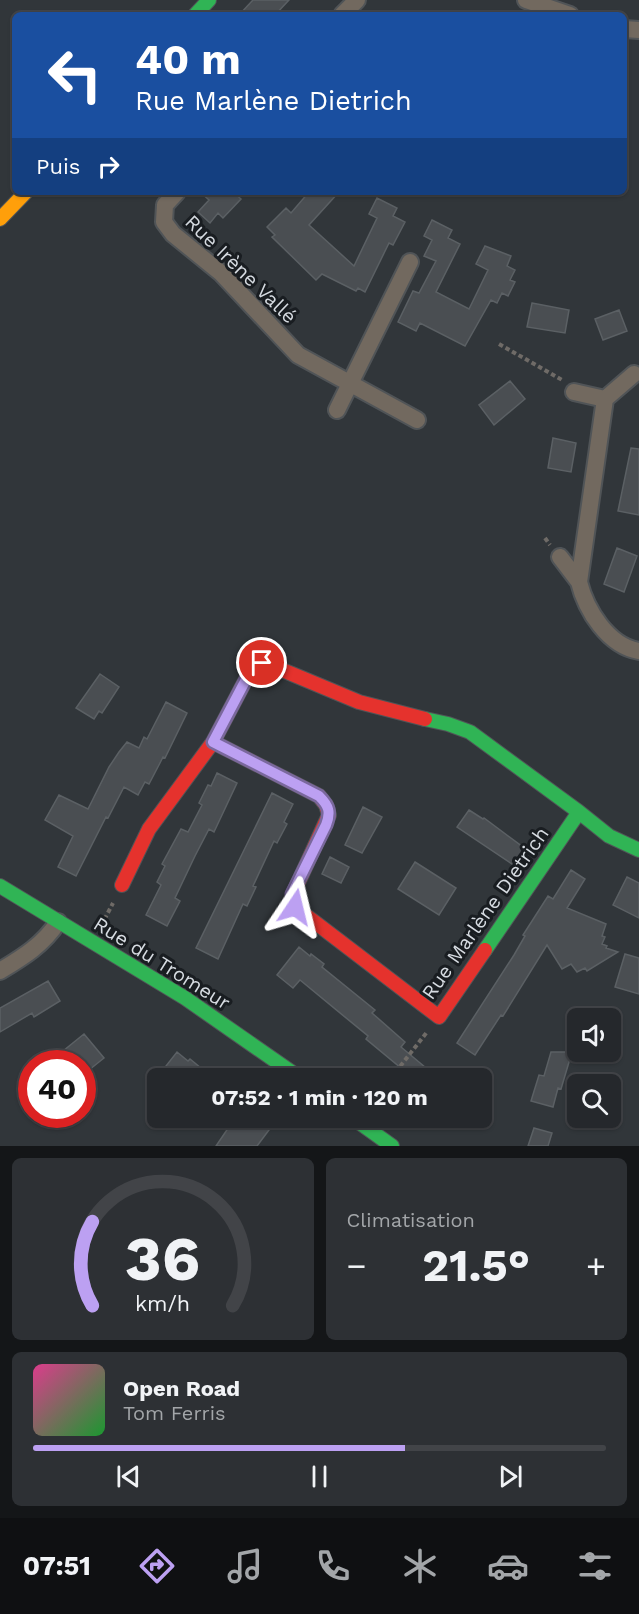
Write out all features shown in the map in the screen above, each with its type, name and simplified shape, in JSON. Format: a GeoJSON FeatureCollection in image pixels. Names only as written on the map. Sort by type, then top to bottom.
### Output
{"type":"FeatureCollection","features":[{"type":"Feature","properties":{"kind":"street"},"geometry":{"type":"LineString","coordinates":[[198,12],[209,0]]}},
{"type":"Feature","properties":{"kind":"street"},"geometry":{"type":"LineString","coordinates":[[345,12],[357,0]]}},
{"type":"Feature","properties":{"kind":"street"},"geometry":{"type":"LineString","coordinates":[[526,0],[561,12]]}},
{"type":"Feature","properties":{"kind":"street"},"geometry":{"type":"LineString","coordinates":[[0,219],[23,195]]}},
{"type":"Feature","properties":{"kind":"street","name":"Rue Irène Vallé"},"geometry":{"type":"LineString","coordinates":[[174,195],[165,205],[164,222],[172,234],[221,273],[298,355],[417,420]]}},
{"type":"Feature","properties":{"kind":"street"},"geometry":{"type":"LineString","coordinates":[[337,410],[410,262]]}},
{"type":"Feature","properties":{"kind":"street"},"geometry":{"type":"LineString","coordinates":[[634,374],[605,399],[579,582],[582,596],[602,628],[611,638],[632,650],[639,651]]}},
{"type":"Feature","properties":{"kind":"street"},"geometry":{"type":"LineString","coordinates":[[574,392],[605,399]]}},
{"type":"Feature","properties":{"kind":"street"},"geometry":{"type":"LineString","coordinates":[[560,557],[579,582]]}},
{"type":"Feature","properties":{"kind":"street"},"geometry":{"type":"LineString","coordinates":[[122,885],[149,829],[213,742],[252,668],[257,664],[268,664],[359,702],[406,715],[448,723],[471,732],[609,836],[639,850]]}},
{"type":"Feature","properties":{"kind":"street","name":"Rue Marlène Dietrich"},"geometry":{"type":"LineString","coordinates":[[213,742],[319,796],[325,802],[329,815],[292,894],[295,907],[439,1017],[579,812]]}},
{"type":"Feature","properties":{"kind":"street","name":"Rue du Tromeur"},"geometry":{"type":"LineString","coordinates":[[0,886],[185,998],[286,1068]]}},
{"type":"Feature","properties":{"kind":"street"},"geometry":{"type":"LineString","coordinates":[[0,971],[32,951],[49,935],[58,922]]}},
{"type":"Feature","properties":{"kind":"street"},"geometry":{"type":"LineString","coordinates":[[367,1128],[392,1146]]}},
{"type":"Feature","properties":{"kind":"path"},"geometry":{"type":"LineString","coordinates":[[500,344],[566,382],[574,392]]}},
{"type":"Feature","properties":{"kind":"path"},"geometry":{"type":"LineString","coordinates":[[100,928],[108,914]]}},
{"type":"Feature","properties":{"kind":"path"},"geometry":{"type":"LineString","coordinates":[[399,1068],[439,1017]]}},
{"type":"Feature","properties":{"kind":"building"},"geometry":{"type":"Polygon","coordinates":[[[253,0],[289,0],[278,12],[242,12],[253,0]]]}},
{"type":"Feature","properties":{"kind":"building"},"geometry":{"type":"Polygon","coordinates":[[[203,195],[236,195],[241,199],[223,218],[218,213],[210,223],[198,212],[209,200],[203,195]]]}},
{"type":"Feature","properties":{"kind":"building"},"geometry":{"type":"Polygon","coordinates":[[[306,195],[336,195],[309,225],[354,266],[377,218],[369,214],[377,198],[397,208],[393,216],[405,222],[393,245],[389,243],[365,292],[358,288],[356,291],[322,274],[316,280],[272,237],[275,235],[267,227],[286,208],[291,213],[306,195]]]}},
{"type":"Feature","properties":{"kind":"building"},"geometry":{"type":"Polygon","coordinates":[[[432,220],[452,230],[448,238],[460,244],[436,292],[469,309],[488,270],[476,264],[485,246],[511,256],[507,266],[515,270],[510,280],[515,282],[508,296],[502,293],[497,303],[491,300],[465,346],[420,323],[416,331],[398,322],[413,291],[419,293],[436,261],[424,256],[432,240],[424,236],[432,220]]]}},
{"type":"Feature","properties":{"kind":"building"},"geometry":{"type":"Polygon","coordinates":[[[532,303],[569,310],[565,333],[527,327],[532,303]]]}},
{"type":"Feature","properties":{"kind":"building"},"geometry":{"type":"Polygon","coordinates":[[[619,310],[627,331],[603,340],[595,319],[619,310]]]}},
{"type":"Feature","properties":{"kind":"building"},"geometry":{"type":"Polygon","coordinates":[[[510,381],[525,399],[494,425],[479,405],[510,381]]]}},
{"type":"Feature","properties":{"kind":"building"},"geometry":{"type":"Polygon","coordinates":[[[553,438],[576,443],[571,472],[548,468],[553,438]]]}},
{"type":"Feature","properties":{"kind":"building"},"geometry":{"type":"Polygon","coordinates":[[[631,448],[639,449],[639,515],[618,511],[631,448]]]}},
{"type":"Feature","properties":{"kind":"building"},"geometry":{"type":"Polygon","coordinates":[[[617,548],[637,556],[624,592],[604,584],[617,548]]]}},
{"type":"Feature","properties":{"kind":"building"},"geometry":{"type":"Polygon","coordinates":[[[100,674],[119,687],[102,713],[99,711],[94,719],[76,708],[100,674]]]}},
{"type":"Feature","properties":{"kind":"building"},"geometry":{"type":"Polygon","coordinates":[[[166,702],[187,713],[165,758],[163,757],[149,784],[145,782],[138,795],[124,787],[76,876],[58,867],[73,836],[45,820],[59,795],[88,809],[119,752],[127,742],[139,748],[144,737],[147,739],[166,702]]]}},
{"type":"Feature","properties":{"kind":"building"},"geometry":{"type":"Polygon","coordinates":[[[217,773],[237,783],[214,832],[209,829],[195,856],[175,898],[180,901],[167,926],[146,915],[161,885],[157,882],[165,866],[162,864],[181,829],[188,832],[202,805],[199,803],[217,773]]]}},
{"type":"Feature","properties":{"kind":"building"},"geometry":{"type":"Polygon","coordinates":[[[272,793],[293,804],[284,822],[287,824],[277,843],[274,841],[253,886],[256,887],[247,906],[243,904],[218,959],[196,948],[272,793]]]}},
{"type":"Feature","properties":{"kind":"building"},"geometry":{"type":"Polygon","coordinates":[[[363,807],[382,817],[362,853],[345,845],[363,807]]]}},
{"type":"Feature","properties":{"kind":"building"},"geometry":{"type":"Polygon","coordinates":[[[469,810],[484,818],[527,850],[515,866],[457,827],[469,810]]]}},
{"type":"Feature","properties":{"kind":"building"},"geometry":{"type":"Polygon","coordinates":[[[330,857],[349,867],[341,883],[322,874],[330,857]]]}},
{"type":"Feature","properties":{"kind":"building"},"geometry":{"type":"Polygon","coordinates":[[[415,862],[456,888],[439,915],[398,889],[415,862]]]}},
{"type":"Feature","properties":{"kind":"building"},"geometry":{"type":"Polygon","coordinates":[[[571,870],[585,879],[567,908],[606,924],[602,944],[618,952],[587,971],[585,968],[577,972],[571,964],[562,969],[547,945],[503,1016],[501,1015],[475,1055],[457,1043],[514,955],[525,936],[523,935],[548,896],[553,899],[571,870]]]}},
{"type":"Feature","properties":{"kind":"building"},"geometry":{"type":"Polygon","coordinates":[[[627,877],[639,883],[639,918],[613,905],[627,877]]]}},
{"type":"Feature","properties":{"kind":"building"},"geometry":{"type":"Polygon","coordinates":[[[299,947],[310,956],[311,954],[324,964],[322,967],[375,1010],[372,1013],[405,1042],[401,1047],[426,1068],[401,1068],[366,1039],[368,1036],[300,980],[293,988],[277,975],[299,947]]]}},
{"type":"Feature","properties":{"kind":"building"},"geometry":{"type":"Polygon","coordinates":[[[625,954],[639,958],[639,994],[615,987],[625,954]]]}},
{"type":"Feature","properties":{"kind":"building"},"geometry":{"type":"Polygon","coordinates":[[[48,981],[60,1001],[34,1017],[32,1013],[0,1032],[0,1008],[48,981]]]}},
{"type":"Feature","properties":{"kind":"building"},"geometry":{"type":"Polygon","coordinates":[[[84,1034],[104,1058],[96,1064],[96,1050],[64,1050],[84,1034]]]}},
{"type":"Feature","properties":{"kind":"building"},"geometry":{"type":"Polygon","coordinates":[[[177,1052],[201,1068],[164,1068],[177,1052]]]}},
{"type":"Feature","properties":{"kind":"building"},"geometry":{"type":"Polygon","coordinates":[[[551,1052],[567,1052],[567,1062],[569,1062],[553,1107],[531,1101],[539,1075],[544,1076],[551,1052]]]}},
{"type":"Feature","properties":{"kind":"building"},"geometry":{"type":"Polygon","coordinates":[[[228,1128],[270,1128],[257,1146],[216,1146],[228,1128]]]}},
{"type":"Feature","properties":{"kind":"building"},"geometry":{"type":"Polygon","coordinates":[[[534,1128],[552,1133],[548,1146],[528,1146],[534,1128]]]}},
{"type":"Feature","properties":{"kind":"traffic: fast"},"geometry":{"type":"LineString","coordinates":[[198,12],[209,0]]}},
{"type":"Feature","properties":{"kind":"traffic: fast"},"geometry":{"type":"LineString","coordinates":[[425,719],[470,732],[579,812]]}},
{"type":"Feature","properties":{"kind":"traffic: fast"},"geometry":{"type":"LineString","coordinates":[[485,950],[579,812],[609,836],[639,850]]}},
{"type":"Feature","properties":{"kind":"traffic: fast"},"geometry":{"type":"LineString","coordinates":[[0,886],[185,998],[286,1068]]}},
{"type":"Feature","properties":{"kind":"traffic: fast"},"geometry":{"type":"LineString","coordinates":[[367,1128],[392,1146]]}},
{"type":"Feature","properties":{"kind":"traffic: slow"},"geometry":{"type":"LineString","coordinates":[[0,219],[23,195]]}},
{"type":"Feature","properties":{"kind":"traffic: jam"},"geometry":{"type":"LineString","coordinates":[[122,885],[149,829],[213,742],[252,668],[257,664],[268,664],[359,702],[425,719]]}},
{"type":"Feature","properties":{"kind":"traffic: jam"},"geometry":{"type":"LineString","coordinates":[[213,742],[319,796],[326,805],[329,815],[293,894],[295,907],[439,1017],[485,950]]}},
{"type":"Feature","properties":{"kind":"route"},"geometry":{"type":"LineString","coordinates":[[262,663],[252,668],[213,742],[319,796],[328,807],[329,815],[326,825],[292,894],[295,907]]}}]}
